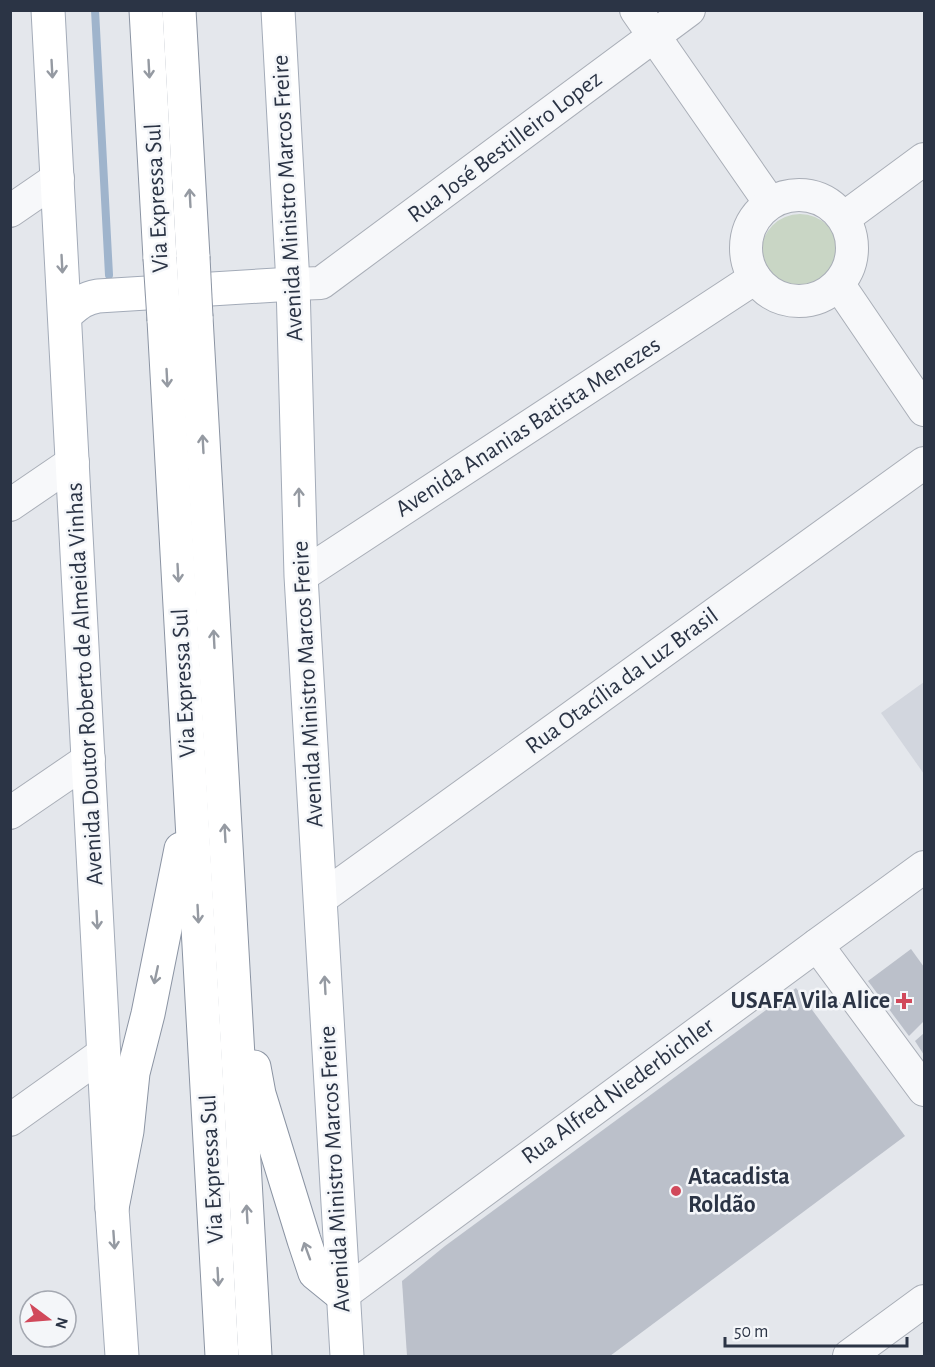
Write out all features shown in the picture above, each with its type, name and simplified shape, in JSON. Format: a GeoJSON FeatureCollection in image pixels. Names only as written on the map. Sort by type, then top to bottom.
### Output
{"type":"FeatureCollection","features":[{"type":"Feature","properties":{"kind":"main road","name":"Avenida Doutor Roberto de Almeida Vinhas"},"geometry":{"type":"LineString","coordinates":[[48,10],[112,1208],[122,1356]]}},
{"type":"Feature","properties":{"kind":"main road","name":"Via Expressa Sul"},"geometry":{"type":"LineString","coordinates":[[146,10],[222,1356]]}},
{"type":"Feature","properties":{"kind":"main road","name":"Via Expressa Sul"},"geometry":{"type":"LineString","coordinates":[[179,10],[255,1356]]}},
{"type":"Feature","properties":{"kind":"main road","name":"Avenida Ministro Marcos Freire"},"geometry":{"type":"LineString","coordinates":[[284,15],[307,284],[301,576],[347,1356]]}},
{"type":"Feature","properties":{"kind":"main road"},"geometry":{"type":"LineString","coordinates":[[65,315],[78,303],[98,296],[307,284]]}},
{"type":"Feature","properties":{"kind":"main road"},"geometry":{"type":"LineString","coordinates":[[112,1208],[127,1131],[133,1073],[169,913],[191,794]]}},
{"type":"Feature","properties":{"kind":"main road"},"geometry":{"type":"LineString","coordinates":[[234,997],[252,1055],[259,1094],[315,1273],[342,1295]]}},
{"type":"Feature","properties":{"kind":"street"},"geometry":{"type":"LineString","coordinates":[[636,10],[770,203]]}},
{"type":"Feature","properties":{"kind":"street","name":"Rua José Bestilleiro Lopez"},"geometry":{"type":"LineString","coordinates":[[307,284],[689,10]]}},
{"type":"Feature","properties":{"kind":"street"},"geometry":{"type":"LineString","coordinates":[[844,218],[924,159]]}},
{"type":"Feature","properties":{"kind":"street"},"geometry":{"type":"LineString","coordinates":[[10,211],[58,178]]}},
{"type":"Feature","properties":{"kind":"street"},"geometry":{"type":"LineString","coordinates":[[789,195],[810,195],[830,203],[844,218],[853,240],[851,264],[839,285],[823,296],[805,302],[786,300],[768,292],[755,278],[747,259],[747,238],[755,218],[770,203],[789,195]]}},
{"type":"Feature","properties":{"kind":"street","name":"Avenida Ananias Batista Menezes"},"geometry":{"type":"LineString","coordinates":[[301,576],[755,278]]}},
{"type":"Feature","properties":{"kind":"street"},"geometry":{"type":"LineString","coordinates":[[839,285],[924,410]]}},
{"type":"Feature","properties":{"kind":"street"},"geometry":{"type":"LineString","coordinates":[[10,506],[73,462]]}},
{"type":"Feature","properties":{"kind":"street","name":"Rua Otacília da Luz Brasil"},"geometry":{"type":"LineString","coordinates":[[320,899],[924,463]]}},
{"type":"Feature","properties":{"kind":"street"},"geometry":{"type":"LineString","coordinates":[[10,813],[89,759]]}},
{"type":"Feature","properties":{"kind":"street","name":"Rua Alfred Niederbichler"},"geometry":{"type":"LineString","coordinates":[[342,1295],[924,867]]}},
{"type":"Feature","properties":{"kind":"street"},"geometry":{"type":"LineString","coordinates":[[817,945],[924,1090]]}},
{"type":"Feature","properties":{"kind":"street"},"geometry":{"type":"LineString","coordinates":[[10,1120],[104,1053]]}},
{"type":"Feature","properties":{"kind":"street"},"geometry":{"type":"LineString","coordinates":[[849,1356],[924,1301]]}},
{"type":"Feature","properties":{"kind":"shaded area"},"geometry":{"type":"Polygon","coordinates":[[[924,682],[924,774],[881,713],[924,682]]]}},
{"type":"Feature","properties":{"kind":"green space"},"geometry":{"type":"Polygon","coordinates":[[[800,214],[815,217],[828,225],[836,238],[839,253],[836,268],[828,281],[815,289],[800,292],[785,289],[772,281],[764,268],[761,253],[764,238],[772,225],[785,217],[800,214]]]}},
{"type":"Feature","properties":{"kind":"building","name":"USAFA Vila Alice"},"geometry":{"type":"Polygon","coordinates":[[[911,949],[924,967],[924,1021],[909,1036],[868,981],[911,949]]]}},
{"type":"Feature","properties":{"kind":"building","name":"Atacadista Roldão"},"geometry":{"type":"Polygon","coordinates":[[[796,988],[905,1136],[610,1356],[407,1356],[402,1281],[445,1246],[796,988]]]}},
{"type":"Feature","properties":{"kind":"building"},"geometry":{"type":"Polygon","coordinates":[[[924,1033],[924,1055],[915,1041],[924,1033]]]}},
{"type":"Feature","properties":{"kind":"waterway"},"geometry":{"type":"LineString","coordinates":[[95,10],[109,275]]}},
{"type":"Feature","properties":{"kind":"place","name":"USAFA Vila Alice"},"geometry":{"type":"Point","coordinates":[904,1001]}},
{"type":"Feature","properties":{"kind":"place","name":"Atacadista Roldão"},"geometry":{"type":"Point","coordinates":[676,1191]}}]}
